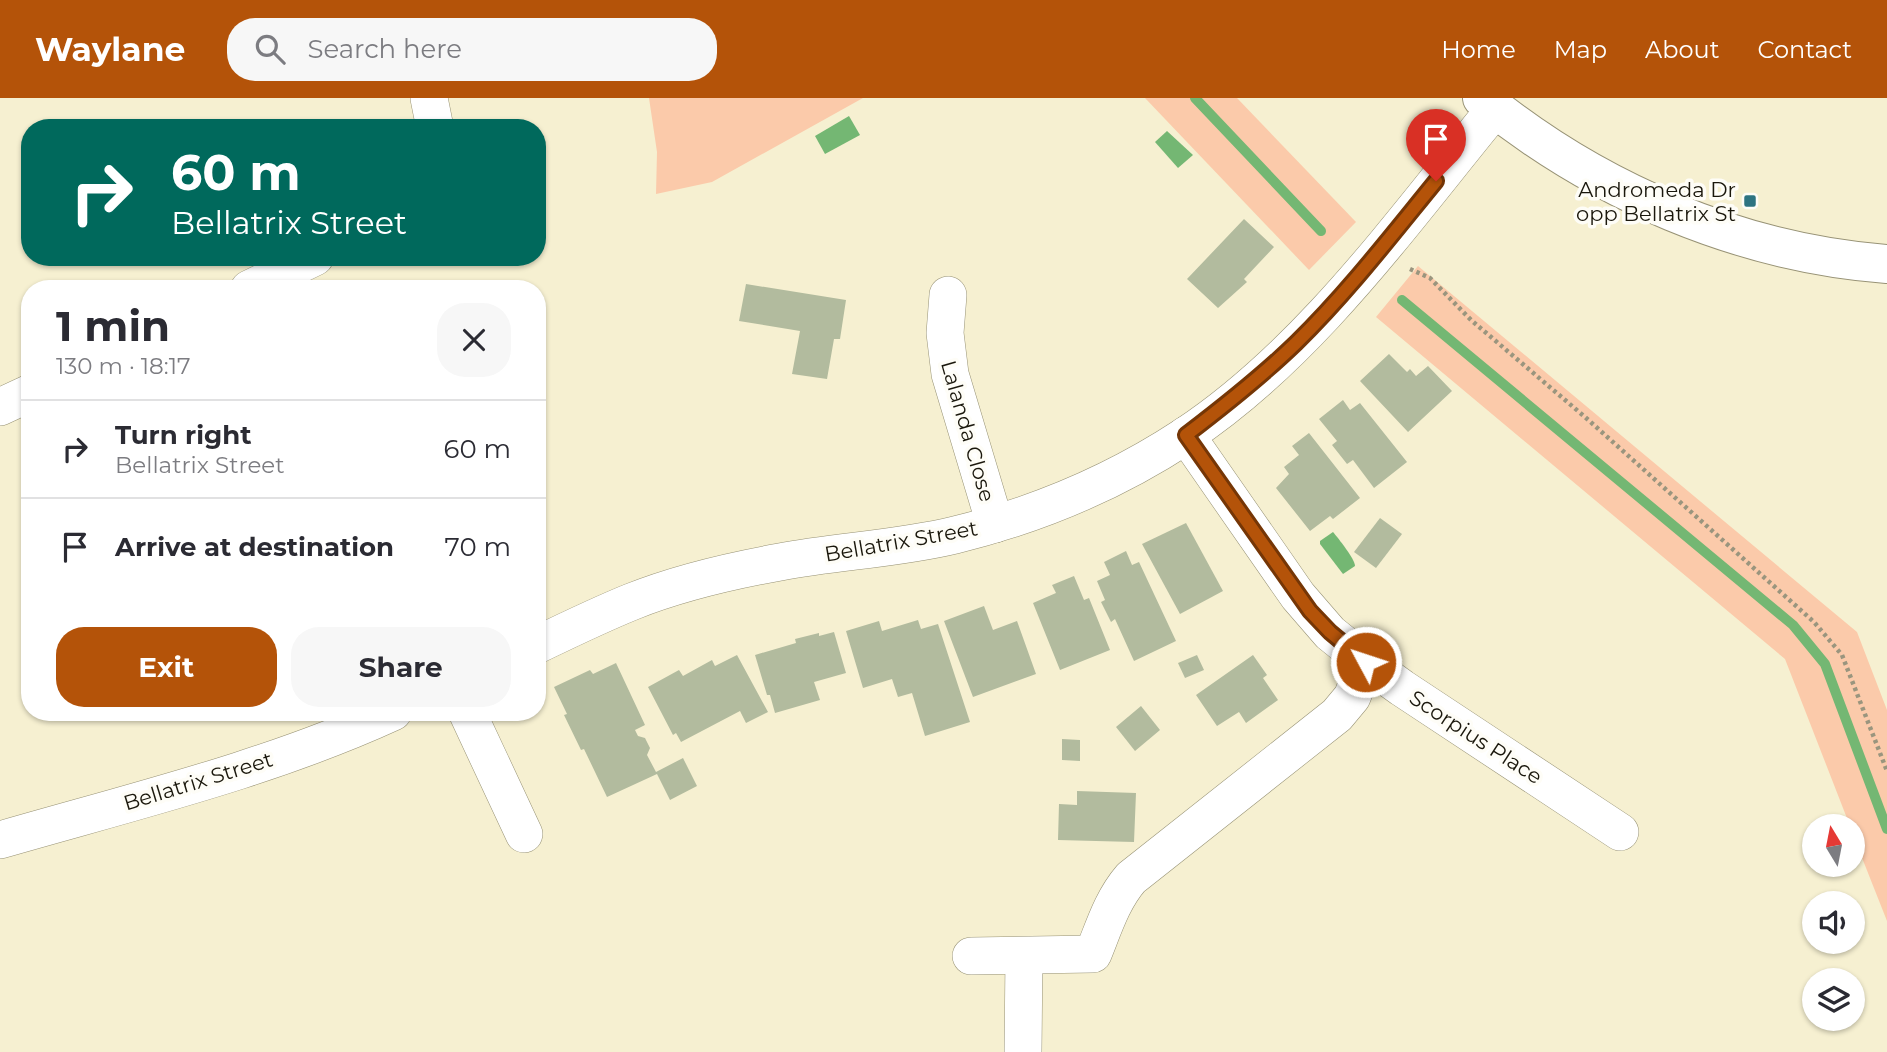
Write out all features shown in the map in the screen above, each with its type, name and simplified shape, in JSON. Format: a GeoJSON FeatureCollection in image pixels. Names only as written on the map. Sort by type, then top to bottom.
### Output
{"type":"FeatureCollection","features":[{"type":"Feature","properties":{"kind":"street"},"geometry":{"type":"LineString","coordinates":[[429,98],[433,119]]}},
{"type":"Feature","properties":{"kind":"street"},"geometry":{"type":"LineString","coordinates":[[1489,103],[1577,164],[1610,183],[1669,210],[1755,240],[1844,259],[1887,264]]}},
{"type":"Feature","properties":{"kind":"street","name":"Bellatrix Street"},"geometry":{"type":"LineString","coordinates":[[546,641],[634,601],[705,579],[783,561],[953,536],[1046,508],[1085,491],[1186,435],[1256,379],[1324,314],[1376,254],[1489,103]]}},
{"type":"Feature","properties":{"kind":"street"},"geometry":{"type":"LineString","coordinates":[[268,280],[296,266]]}},
{"type":"Feature","properties":{"kind":"street","name":"Lalanda Close"},"geometry":{"type":"LineString","coordinates":[[948,295],[945,333],[950,374],[995,524]]}},
{"type":"Feature","properties":{"kind":"street"},"geometry":{"type":"LineString","coordinates":[[0,407],[21,397]]}},
{"type":"Feature","properties":{"kind":"street","name":"Scorpius Place"},"geometry":{"type":"LineString","coordinates":[[1186,435],[1310,611],[1330,632],[1366,662],[1620,832]]}},
{"type":"Feature","properties":{"kind":"street"},"geometry":{"type":"LineString","coordinates":[[971,956],[1093,954],[1120,890],[1131,878],[1337,715],[1352,697],[1366,662]]}},
{"type":"Feature","properties":{"kind":"street","name":"Bellatrix Street"},"geometry":{"type":"LineString","coordinates":[[0,840],[260,763],[370,721]]}},
{"type":"Feature","properties":{"kind":"street"},"geometry":{"type":"LineString","coordinates":[[471,721],[524,834]]}},
{"type":"Feature","properties":{"kind":"street"},"geometry":{"type":"LineString","coordinates":[[1023,1052],[1024,956]]}},
{"type":"Feature","properties":{"kind":"path"},"geometry":{"type":"LineString","coordinates":[[1376,254],[1430,278],[1480,327],[1814,622],[1842,655],[1887,771]]}},
{"type":"Feature","properties":{"kind":"shaded area"},"geometry":{"type":"Polygon","coordinates":[[[649,98],[863,98],[712,182],[656,194],[657,152],[649,98]]]}},
{"type":"Feature","properties":{"kind":"shaded area"},"geometry":{"type":"Polygon","coordinates":[[[1145,98],[1237,98],[1356,222],[1309,270],[1145,98]]]}},
{"type":"Feature","properties":{"kind":"shaded area"},"geometry":{"type":"Polygon","coordinates":[[[849,116],[860,135],[825,154],[815,136],[849,116]]]}},
{"type":"Feature","properties":{"kind":"shaded area"},"geometry":{"type":"Polygon","coordinates":[[[1167,131],[1193,155],[1178,168],[1155,142],[1167,131]]]}},
{"type":"Feature","properties":{"kind":"shaded area"},"geometry":{"type":"Polygon","coordinates":[[[1418,266],[1857,632],[1887,710],[1887,921],[1866,868],[1866,814],[1845,814],[1785,659],[1376,317],[1418,266]]]}},
{"type":"Feature","properties":{"kind":"shaded area"},"geometry":{"type":"Polygon","coordinates":[[[1333,532],[1355,566],[1343,574],[1320,544],[1320,541],[1333,532]]]}},
{"type":"Feature","properties":{"kind":"building"},"geometry":{"type":"Polygon","coordinates":[[[1244,219],[1274,247],[1244,279],[1247,282],[1218,308],[1187,279],[1244,219]]]}},
{"type":"Feature","properties":{"kind":"building"},"geometry":{"type":"Polygon","coordinates":[[[746,284],[846,300],[840,339],[834,339],[827,379],[792,374],[800,331],[739,321],[746,284]]]}},
{"type":"Feature","properties":{"kind":"building"},"geometry":{"type":"Polygon","coordinates":[[[1389,354],[1407,372],[1410,369],[1416,376],[1428,366],[1452,391],[1408,432],[1360,381],[1389,354]]]}},
{"type":"Feature","properties":{"kind":"building"},"geometry":{"type":"Polygon","coordinates":[[[1343,400],[1350,410],[1360,403],[1407,462],[1374,488],[1353,460],[1347,464],[1332,445],[1337,441],[1319,419],[1343,400]]]}},
{"type":"Feature","properties":{"kind":"building"},"geometry":{"type":"Polygon","coordinates":[[[1309,433],[1360,498],[1333,519],[1330,516],[1310,531],[1276,488],[1289,474],[1284,467],[1299,455],[1292,446],[1309,433]]]}},
{"type":"Feature","properties":{"kind":"building"},"geometry":{"type":"Polygon","coordinates":[[[1380,518],[1402,534],[1376,568],[1354,552],[1380,518]]]}},
{"type":"Feature","properties":{"kind":"building"},"geometry":{"type":"Polygon","coordinates":[[[1186,523],[1223,591],[1180,614],[1142,544],[1186,523]]]}},
{"type":"Feature","properties":{"kind":"building"},"geometry":{"type":"Polygon","coordinates":[[[1126,551],[1132,565],[1139,562],[1176,641],[1134,661],[1115,619],[1111,622],[1101,602],[1105,600],[1097,581],[1110,575],[1104,562],[1126,551]]]}},
{"type":"Feature","properties":{"kind":"building"},"geometry":{"type":"Polygon","coordinates":[[[1074,576],[1084,600],[1089,598],[1110,650],[1060,670],[1033,603],[1056,593],[1052,585],[1074,576]]]}},
{"type":"Feature","properties":{"kind":"building"},"geometry":{"type":"Polygon","coordinates":[[[984,606],[993,630],[1017,621],[1036,674],[973,697],[944,621],[984,606]]]}},
{"type":"Feature","properties":{"kind":"building"},"geometry":{"type":"Polygon","coordinates":[[[918,620],[921,629],[938,624],[970,722],[925,736],[912,693],[898,697],[892,679],[863,688],[846,631],[879,621],[882,631],[918,620]]]}},
{"type":"Feature","properties":{"kind":"building"},"geometry":{"type":"Polygon","coordinates":[[[834,632],[846,673],[814,682],[820,700],[775,713],[755,655],[796,643],[795,639],[834,632]]]}},
{"type":"Feature","properties":{"kind":"building"},"geometry":{"type":"Polygon","coordinates":[[[737,655],[768,712],[746,723],[740,711],[681,742],[676,733],[673,735],[648,687],[679,670],[683,676],[712,660],[715,666],[737,655]]]}},
{"type":"Feature","properties":{"kind":"building"},"geometry":{"type":"Polygon","coordinates":[[[1197,655],[1204,670],[1185,678],[1178,663],[1197,655]]]}},
{"type":"Feature","properties":{"kind":"building"},"geometry":{"type":"Polygon","coordinates":[[[1253,655],[1267,675],[1263,678],[1278,700],[1246,723],[1239,712],[1217,726],[1196,695],[1253,655]]]}},
{"type":"Feature","properties":{"kind":"building"},"geometry":{"type":"Polygon","coordinates":[[[616,663],[645,725],[635,730],[638,736],[645,738],[650,748],[647,755],[656,772],[683,758],[697,786],[670,800],[657,774],[607,797],[564,715],[567,714],[554,687],[590,670],[593,674],[616,663]]]}},
{"type":"Feature","properties":{"kind":"building"},"geometry":{"type":"Polygon","coordinates":[[[1141,706],[1160,730],[1135,751],[1116,727],[1141,706]]]}},
{"type":"Feature","properties":{"kind":"building"},"geometry":{"type":"Polygon","coordinates":[[[1062,739],[1080,740],[1080,761],[1062,760],[1062,739]]]}},
{"type":"Feature","properties":{"kind":"building"},"geometry":{"type":"Polygon","coordinates":[[[1077,791],[1136,793],[1134,842],[1058,840],[1059,804],[1077,805],[1077,791]]]}},
{"type":"Feature","properties":{"kind":"waterway"},"geometry":{"type":"LineString","coordinates":[[1195,98],[1321,231]]}},
{"type":"Feature","properties":{"kind":"waterway"},"geometry":{"type":"LineString","coordinates":[[1402,300],[1793,625],[1825,664],[1887,829]]}},
{"type":"Feature","properties":{"kind":"place","name":"Andromeda Dr opp Bellatrix St"},"geometry":{"type":"Point","coordinates":[1750,201]}},
{"type":"Feature","properties":{"kind":"route"},"geometry":{"type":"LineString","coordinates":[[1366,662],[1320,623],[1298,596],[1186,435],[1227,404],[1298,342],[1349,287],[1436,181]]}}]}
